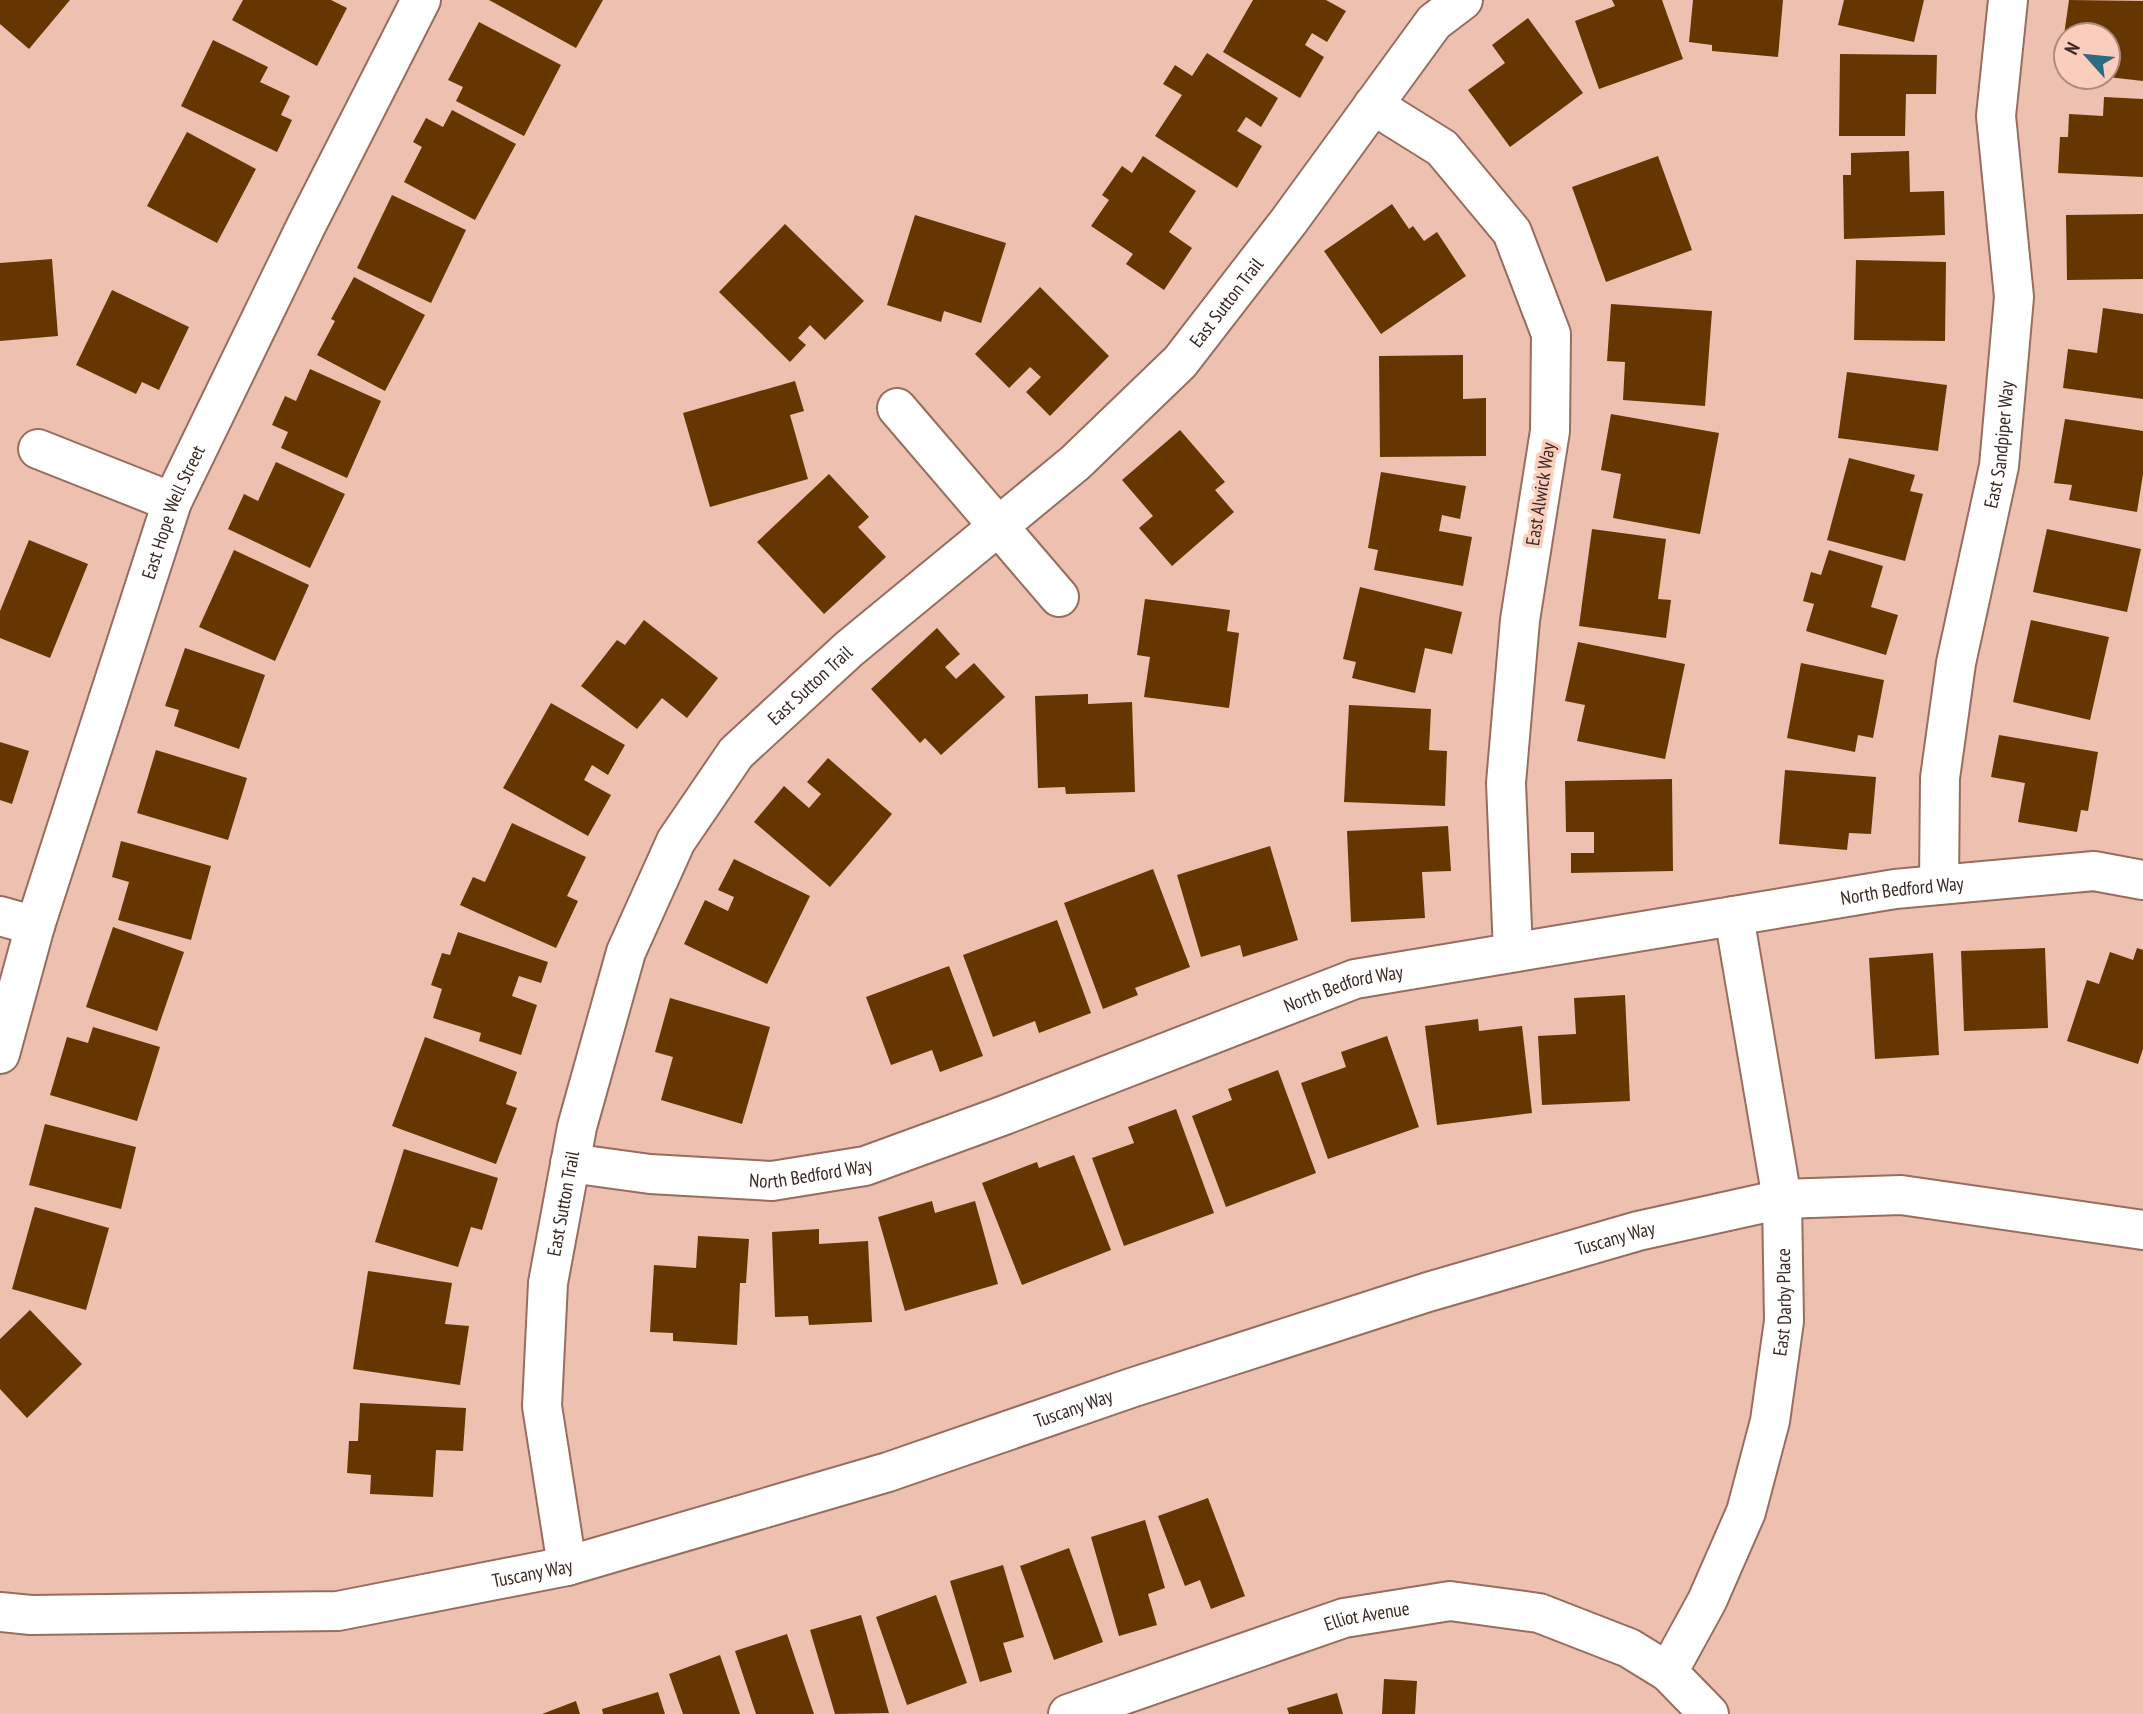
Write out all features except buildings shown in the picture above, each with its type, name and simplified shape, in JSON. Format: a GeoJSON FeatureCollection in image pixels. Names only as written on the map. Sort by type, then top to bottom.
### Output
{"type":"FeatureCollection","features":[{"type":"Feature","properties":{"kind":"street","name":"East Hope Well Street"},"geometry":{"type":"LineString","coordinates":[[0,1054],[17,921],[172,502],[306,226],[421,0]]}},
{"type":"Feature","properties":{"kind":"street","name":"East Sutton Trail"},"geometry":{"type":"LineString","coordinates":[[567,1566],[542,1406],[548,1283],[577,1127],[626,952],[676,841],[736,753],[849,649],[1074,463],[1180,362],[1289,221],[1434,22],[1464,0]]}},
{"type":"Feature","properties":{"kind":"street","name":"East Sandpiper Way"},"geometry":{"type":"LineString","coordinates":[[1938,885],[1940,778],[1956,663],[1998,466],[2014,297],[1996,116],[2008,0]]}},
{"type":"Feature","properties":{"kind":"street","name":"East Alwick Way"},"geometry":{"type":"LineString","coordinates":[[1373,105],[1442,148],[1512,232],[1551,334],[1550,432],[1520,620],[1506,783],[1513,952]]}},
{"type":"Feature","properties":{"kind":"street"},"geometry":{"type":"LineString","coordinates":[[897,408],[1059,597]]}},
{"type":"Feature","properties":{"kind":"street"},"geometry":{"type":"LineString","coordinates":[[38,449],[172,502]]}},
{"type":"Feature","properties":{"kind":"street","name":"North Bedford Way"},"geometry":{"type":"LineString","coordinates":[[569,1163],[650,1174],[772,1181],[865,1166],[1002,1116],[1355,979],[1895,889],[2094,870],[2143,880]]}},
{"type":"Feature","properties":{"kind":"street","name":"East Darby Place"},"geometry":{"type":"LineString","coordinates":[[1668,1672],[1707,1601],[1746,1512],[1770,1421],[1784,1321],[1782,1199],[1734,916]]}},
{"type":"Feature","properties":{"kind":"street","name":"Tuscany Way"},"geometry":{"type":"LineString","coordinates":[[0,1612],[31,1615],[338,1611],[567,1566],[888,1472],[1131,1388],[1428,1292],[1638,1231],[1782,1199],[1901,1195],[2143,1230]]}},
{"type":"Feature","properties":{"kind":"street","name":"Elliot Avenue"},"geometry":{"type":"LineString","coordinates":[[1068,1714],[1344,1618],[1450,1601],[1539,1613],[1629,1648],[1668,1672],[1709,1714]]}}]}
